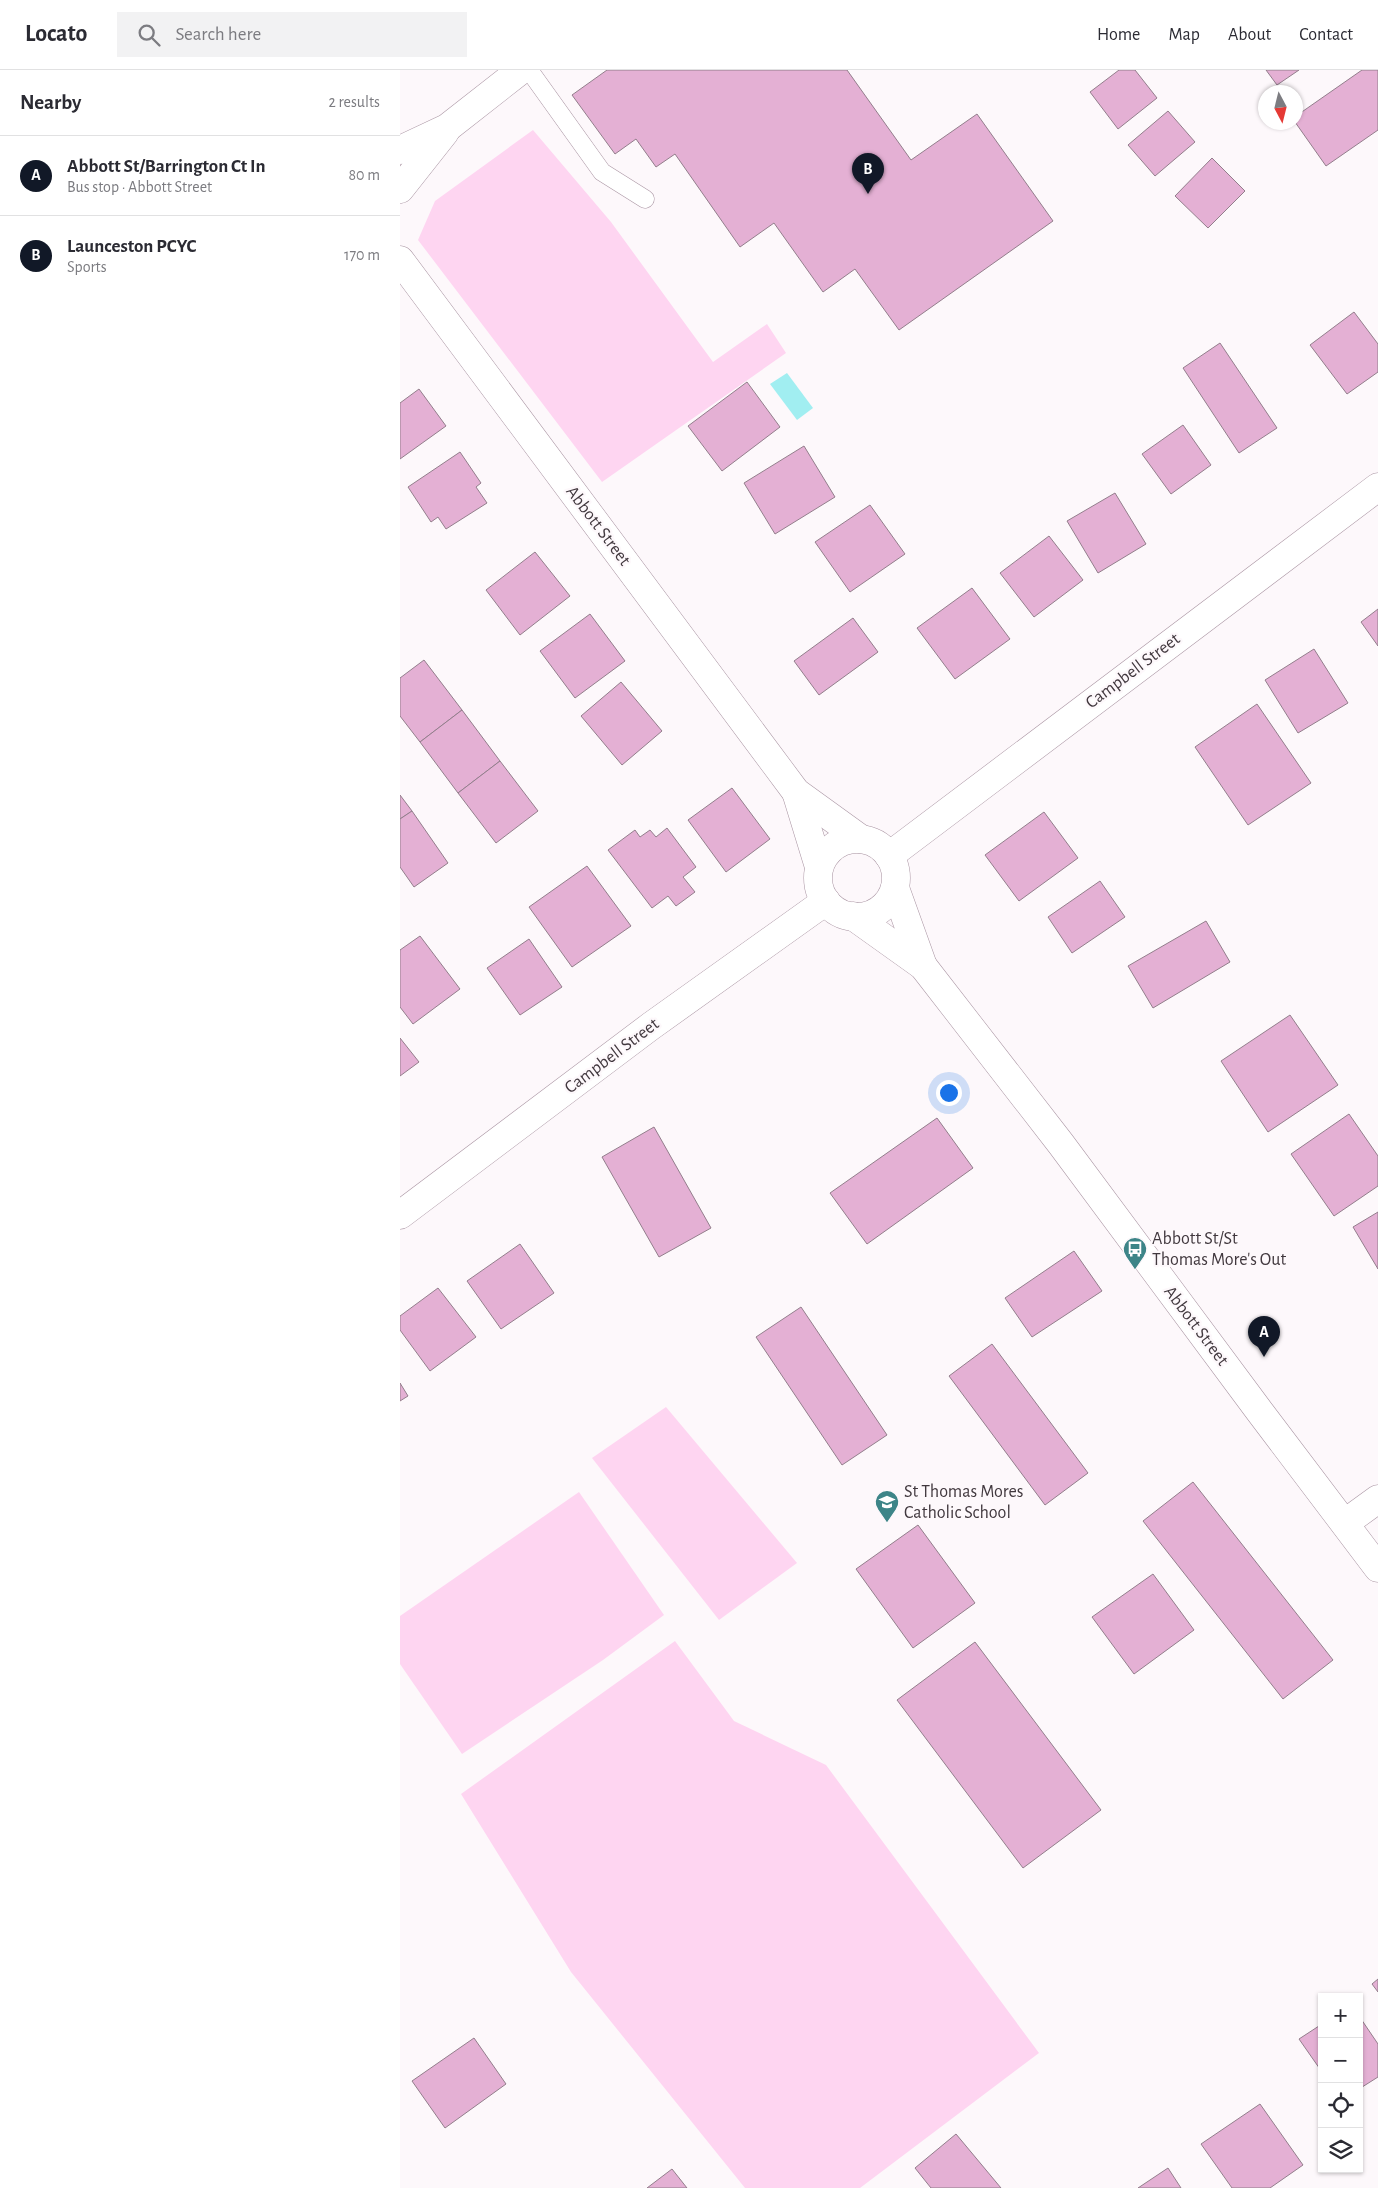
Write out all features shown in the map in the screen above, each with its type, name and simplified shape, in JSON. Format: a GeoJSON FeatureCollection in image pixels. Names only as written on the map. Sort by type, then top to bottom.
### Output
{"type":"FeatureCollection","features":[{"type":"Feature","properties":{"kind":"street"},"geometry":{"type":"LineString","coordinates":[[400,150],[447,128],[521,70]]}},
{"type":"Feature","properties":{"kind":"street"},"geometry":{"type":"LineString","coordinates":[[400,189],[447,128]]}},
{"type":"Feature","properties":{"kind":"street","name":"Abbott Street"},"geometry":{"type":"LineString","coordinates":[[400,260],[796,792],[861,838]]}},
{"type":"Feature","properties":{"kind":"street","name":"Campbell Street"},"geometry":{"type":"LineString","coordinates":[[889,856],[1378,487]]}},
{"type":"Feature","properties":{"kind":"street","name":"Abbott Street"},"geometry":{"type":"LineString","coordinates":[[796,792],[819,867]]}},
{"type":"Feature","properties":{"kind":"street"},"geometry":{"type":"LineString","coordinates":[[861,838],[874,842],[889,856],[893,861],[896,875],[894,888],[889,900],[879,910],[867,916],[853,916],[840,913],[821,894],[818,881],[819,867],[825,855],[835,845],[847,840],[861,838]]}},
{"type":"Feature","properties":{"kind":"street","name":"Abbott Street"},"geometry":{"type":"LineString","coordinates":[[894,888],[923,966]]}},
{"type":"Feature","properties":{"kind":"street","name":"Campbell Street"},"geometry":{"type":"LineString","coordinates":[[400,1215],[651,1026],[826,901]]}},
{"type":"Feature","properties":{"kind":"street","name":"Abbott Street"},"geometry":{"type":"LineString","coordinates":[[853,916],[923,966],[1061,1144],[1378,1568]]}},
{"type":"Feature","properties":{"kind":"street"},"geometry":{"type":"LineString","coordinates":[[1345,1523],[1378,1498]]}},
{"type":"Feature","properties":{"kind":"lane"},"geometry":{"type":"LineString","coordinates":[[529,70],[602,172],[645,199]]}},
{"type":"Feature","properties":{"kind":"shaded area"},"geometry":{"type":"Polygon","coordinates":[[[533,130],[611,222],[713,362],[767,324],[786,353],[602,482],[418,240],[435,201],[533,130]]]}},
{"type":"Feature","properties":{"kind":"shaded area"},"geometry":{"type":"Polygon","coordinates":[[[666,1407],[797,1563],[719,1620],[592,1458],[666,1407]]]}},
{"type":"Feature","properties":{"kind":"shaded area"},"geometry":{"type":"Polygon","coordinates":[[[579,1492],[664,1615],[603,1660],[462,1754],[400,1664],[400,1616],[579,1492]]]}},
{"type":"Feature","properties":{"kind":"shaded area"},"geometry":{"type":"Polygon","coordinates":[[[675,1641],[734,1721],[826,1765],[1039,2053],[860,2188],[745,2188],[571,1972],[461,1794],[675,1641]]]}},
{"type":"Feature","properties":{"kind":"water"},"geometry":{"type":"Polygon","coordinates":[[[787,373],[813,408],[797,420],[770,384],[787,373]]]}},
{"type":"Feature","properties":{"kind":"building"},"geometry":{"type":"Polygon","coordinates":[[[607,70],[847,70],[911,160],[977,114],[1053,221],[899,330],[855,269],[823,292],[774,223],[740,247],[675,154],[656,167],[636,139],[615,154],[572,95],[607,70]]]}},
{"type":"Feature","properties":{"kind":"building"},"geometry":{"type":"Polygon","coordinates":[[[1119,70],[1135,70],[1157,98],[1118,129],[1090,92],[1119,70]]]}},
{"type":"Feature","properties":{"kind":"building"},"geometry":{"type":"Polygon","coordinates":[[[1266,70],[1299,70],[1277,85],[1266,70]]]}},
{"type":"Feature","properties":{"kind":"building"},"geometry":{"type":"Polygon","coordinates":[[[1362,70],[1378,70],[1378,130],[1326,166],[1301,130],[1303,130],[1303,111],[1362,70]]]}},
{"type":"Feature","properties":{"kind":"building"},"geometry":{"type":"Polygon","coordinates":[[[1168,111],[1195,142],[1155,176],[1128,145],[1168,111]]]}},
{"type":"Feature","properties":{"kind":"building"},"geometry":{"type":"Polygon","coordinates":[[[1212,158],[1245,191],[1208,228],[1175,196],[1212,158]]]}},
{"type":"Feature","properties":{"kind":"building"},"geometry":{"type":"Polygon","coordinates":[[[1354,312],[1378,344],[1378,372],[1347,394],[1310,345],[1354,312]]]}},
{"type":"Feature","properties":{"kind":"building"},"geometry":{"type":"Polygon","coordinates":[[[1220,343],[1277,428],[1239,453],[1183,368],[1220,343]]]}},
{"type":"Feature","properties":{"kind":"building"},"geometry":{"type":"Polygon","coordinates":[[[747,382],[780,427],[722,471],[688,426],[747,382]]]}},
{"type":"Feature","properties":{"kind":"building"},"geometry":{"type":"Polygon","coordinates":[[[419,389],[446,426],[400,459],[400,403],[419,389]]]}},
{"type":"Feature","properties":{"kind":"building"},"geometry":{"type":"Polygon","coordinates":[[[1183,425],[1211,465],[1171,494],[1142,454],[1183,425]]]}},
{"type":"Feature","properties":{"kind":"building"},"geometry":{"type":"Polygon","coordinates":[[[804,446],[835,497],[775,534],[744,483],[804,446]]]}},
{"type":"Feature","properties":{"kind":"building"},"geometry":{"type":"Polygon","coordinates":[[[460,452],[481,483],[476,487],[487,503],[446,529],[438,517],[431,522],[408,487],[460,452]]]}},
{"type":"Feature","properties":{"kind":"building"},"geometry":{"type":"Polygon","coordinates":[[[1115,493],[1146,544],[1098,573],[1067,521],[1115,493]]]}},
{"type":"Feature","properties":{"kind":"building"},"geometry":{"type":"Polygon","coordinates":[[[870,505],[905,554],[850,592],[815,542],[870,505]]]}},
{"type":"Feature","properties":{"kind":"building"},"geometry":{"type":"Polygon","coordinates":[[[1049,536],[1083,580],[1034,617],[1000,573],[1049,536]]]}},
{"type":"Feature","properties":{"kind":"building"},"geometry":{"type":"Polygon","coordinates":[[[535,552],[570,596],[520,635],[486,590],[535,552]]]}},
{"type":"Feature","properties":{"kind":"building"},"geometry":{"type":"Polygon","coordinates":[[[972,588],[1010,639],[955,679],[917,628],[972,588]]]}},
{"type":"Feature","properties":{"kind":"building"},"geometry":{"type":"Polygon","coordinates":[[[1378,609],[1378,646],[1361,622],[1378,609]]]}},
{"type":"Feature","properties":{"kind":"building"},"geometry":{"type":"Polygon","coordinates":[[[590,614],[625,661],[575,698],[540,651],[590,614]]]}},
{"type":"Feature","properties":{"kind":"building"},"geometry":{"type":"Polygon","coordinates":[[[853,618],[878,652],[819,695],[794,661],[853,618]]]}},
{"type":"Feature","properties":{"kind":"building"},"geometry":{"type":"Polygon","coordinates":[[[1314,649],[1348,703],[1298,733],[1265,680],[1314,649]]]}},
{"type":"Feature","properties":{"kind":"building"},"geometry":{"type":"Polygon","coordinates":[[[424,660],[462,710],[420,742],[400,716],[400,678],[424,660]]]}},
{"type":"Feature","properties":{"kind":"building"},"geometry":{"type":"Polygon","coordinates":[[[621,682],[662,731],[622,765],[581,716],[621,682]]]}},
{"type":"Feature","properties":{"kind":"building"},"geometry":{"type":"Polygon","coordinates":[[[1257,704],[1311,783],[1248,825],[1195,747],[1257,704]]]}},
{"type":"Feature","properties":{"kind":"building"},"geometry":{"type":"Polygon","coordinates":[[[462,710],[500,761],[458,793],[420,742],[462,710]]]}},
{"type":"Feature","properties":{"kind":"building"},"geometry":{"type":"Polygon","coordinates":[[[500,761],[538,811],[496,843],[458,793],[500,761]]]}},
{"type":"Feature","properties":{"kind":"building"},"geometry":{"type":"Polygon","coordinates":[[[732,788],[770,839],[726,872],[688,820],[732,788]]]}},
{"type":"Feature","properties":{"kind":"building"},"geometry":{"type":"Polygon","coordinates":[[[400,795],[412,811],[400,819],[400,795]]]}},
{"type":"Feature","properties":{"kind":"building"},"geometry":{"type":"Polygon","coordinates":[[[412,811],[448,863],[414,887],[400,867],[400,819],[412,811]]]}},
{"type":"Feature","properties":{"kind":"building"},"geometry":{"type":"Polygon","coordinates":[[[1044,812],[1078,858],[1019,901],[985,855],[1044,812]]]}},
{"type":"Feature","properties":{"kind":"building"},"geometry":{"type":"Polygon","coordinates":[[[667,828],[696,867],[683,877],[695,892],[676,906],[668,896],[652,908],[608,850],[635,830],[640,837],[650,830],[656,837],[667,828]]]}},
{"type":"Feature","properties":{"kind":"building"},"geometry":{"type":"Polygon","coordinates":[[[587,866],[631,926],[572,967],[529,907],[587,866]]]}},
{"type":"Feature","properties":{"kind":"building"},"geometry":{"type":"Polygon","coordinates":[[[1100,881],[1125,917],[1072,953],[1048,917],[1100,881]]]}},
{"type":"Feature","properties":{"kind":"building"},"geometry":{"type":"Polygon","coordinates":[[[1206,921],[1230,962],[1153,1008],[1128,966],[1206,921]]]}},
{"type":"Feature","properties":{"kind":"building"},"geometry":{"type":"Polygon","coordinates":[[[420,936],[460,989],[413,1024],[400,1007],[400,950],[420,936]]]}},
{"type":"Feature","properties":{"kind":"building"},"geometry":{"type":"Polygon","coordinates":[[[529,939],[562,987],[520,1015],[487,968],[529,939]]]}},
{"type":"Feature","properties":{"kind":"building"},"geometry":{"type":"Polygon","coordinates":[[[1290,1015],[1338,1085],[1268,1132],[1221,1061],[1290,1015]]]}},
{"type":"Feature","properties":{"kind":"building"},"geometry":{"type":"Polygon","coordinates":[[[400,1038],[419,1062],[400,1076],[400,1038]]]}},
{"type":"Feature","properties":{"kind":"building"},"geometry":{"type":"Polygon","coordinates":[[[1349,1114],[1378,1156],[1378,1186],[1334,1216],[1291,1154],[1349,1114]]]}},
{"type":"Feature","properties":{"kind":"building"},"geometry":{"type":"Polygon","coordinates":[[[937,1118],[973,1168],[867,1244],[830,1193],[937,1118]]]}},
{"type":"Feature","properties":{"kind":"building"},"geometry":{"type":"Polygon","coordinates":[[[654,1127],[711,1228],[659,1257],[602,1157],[654,1127]]]}},
{"type":"Feature","properties":{"kind":"building"},"geometry":{"type":"Polygon","coordinates":[[[1378,1212],[1378,1269],[1353,1227],[1378,1212]]]}},
{"type":"Feature","properties":{"kind":"building"},"geometry":{"type":"Polygon","coordinates":[[[520,1244],[554,1293],[501,1329],[467,1281],[520,1244]]]}},
{"type":"Feature","properties":{"kind":"building"},"geometry":{"type":"Polygon","coordinates":[[[1074,1251],[1102,1291],[1032,1337],[1005,1298],[1074,1251]]]}},
{"type":"Feature","properties":{"kind":"building"},"geometry":{"type":"Polygon","coordinates":[[[438,1288],[476,1337],[430,1371],[400,1330],[400,1316],[438,1288]]]}},
{"type":"Feature","properties":{"kind":"building"},"geometry":{"type":"Polygon","coordinates":[[[801,1307],[887,1435],[842,1465],[756,1337],[801,1307]]]}},
{"type":"Feature","properties":{"kind":"building"},"geometry":{"type":"Polygon","coordinates":[[[992,1344],[1088,1473],[1045,1505],[949,1376],[992,1344]]]}},
{"type":"Feature","properties":{"kind":"building"},"geometry":{"type":"Polygon","coordinates":[[[400,1383],[408,1396],[400,1401],[400,1383]]]}},
{"type":"Feature","properties":{"kind":"building"},"geometry":{"type":"Polygon","coordinates":[[[1193,1482],[1333,1660],[1283,1699],[1143,1521],[1193,1482]]]}},
{"type":"Feature","properties":{"kind":"building"},"geometry":{"type":"Polygon","coordinates":[[[918,1525],[975,1603],[913,1648],[856,1569],[918,1525]]]}},
{"type":"Feature","properties":{"kind":"building"},"geometry":{"type":"Polygon","coordinates":[[[1153,1574],[1194,1630],[1134,1674],[1092,1617],[1153,1574]]]}},
{"type":"Feature","properties":{"kind":"building"},"geometry":{"type":"Polygon","coordinates":[[[975,1642],[1101,1810],[1023,1868],[897,1700],[975,1642]]]}},
{"type":"Feature","properties":{"kind":"building"},"geometry":{"type":"Polygon","coordinates":[[[1378,1979],[1378,1992],[1372,1984],[1378,1979]]]}},
{"type":"Feature","properties":{"kind":"building"},"geometry":{"type":"Polygon","coordinates":[[[1363,2022],[1378,2044],[1378,2077],[1363,2086],[1363,2022]]]}},
{"type":"Feature","properties":{"kind":"building"},"geometry":{"type":"Polygon","coordinates":[[[1318,2027],[1318,2066],[1299,2039],[1318,2027]]]}},
{"type":"Feature","properties":{"kind":"building"},"geometry":{"type":"Polygon","coordinates":[[[474,2038],[506,2084],[445,2128],[412,2081],[474,2038]]]}},
{"type":"Feature","properties":{"kind":"building"},"geometry":{"type":"Polygon","coordinates":[[[1260,2104],[1303,2165],[1270,2188],[1232,2188],[1201,2144],[1260,2104]]]}},
{"type":"Feature","properties":{"kind":"building"},"geometry":{"type":"Polygon","coordinates":[[[956,2134],[1001,2188],[931,2188],[915,2168],[956,2134]]]}},
{"type":"Feature","properties":{"kind":"building"},"geometry":{"type":"Polygon","coordinates":[[[1168,2168],[1181,2188],[1138,2188],[1168,2168]]]}},
{"type":"Feature","properties":{"kind":"building"},"geometry":{"type":"Polygon","coordinates":[[[672,2169],[687,2188],[647,2188],[672,2169]]]}},
{"type":"Feature","properties":{"kind":"place","name":"Launceston PCYC"},"geometry":{"type":"Point","coordinates":[868,194]}},
{"type":"Feature","properties":{"kind":"place","name":"Abbott St/St Thomas More's Out"},"geometry":{"type":"Point","coordinates":[1135,1270]}},
{"type":"Feature","properties":{"kind":"place","name":"Abbott St/Barrington Ct In"},"geometry":{"type":"Point","coordinates":[1264,1357]}},
{"type":"Feature","properties":{"kind":"place","name":"St Thomas Mores Catholic School"},"geometry":{"type":"Point","coordinates":[887,1523]}}]}
